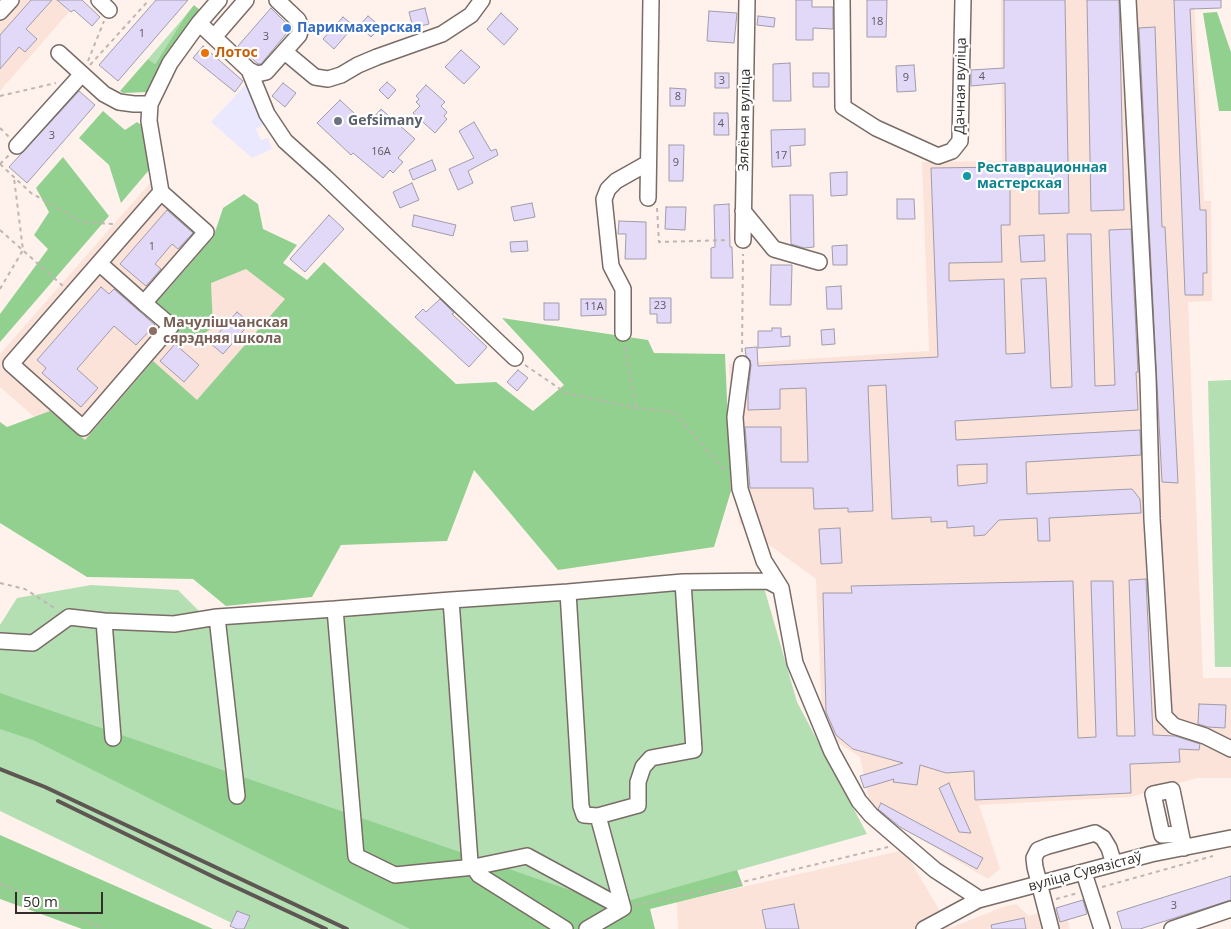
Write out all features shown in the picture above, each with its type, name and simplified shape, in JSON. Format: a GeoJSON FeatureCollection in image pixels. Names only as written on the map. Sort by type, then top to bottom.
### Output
{"type":"FeatureCollection","features":[{"type":"Feature","properties":{"kind":"street"},"geometry":{"type":"LineString","coordinates":[[0,12],[11,0]]}},
{"type":"Feature","properties":{"kind":"street"},"geometry":{"type":"LineString","coordinates":[[144,303],[206,232],[159,185],[149,121],[150,104],[170,63],[199,23],[219,0]]}},
{"type":"Feature","properties":{"kind":"street"},"geometry":{"type":"LineString","coordinates":[[214,37],[246,0]]}},
{"type":"Feature","properties":{"kind":"street"},"geometry":{"type":"LineString","coordinates":[[199,23],[249,70],[257,74],[266,72],[299,35],[301,27],[298,20],[277,0]]}},
{"type":"Feature","properties":{"kind":"street"},"geometry":{"type":"LineString","coordinates":[[284,52],[315,77],[328,80],[358,65],[442,34],[470,14],[482,0]]}},
{"type":"Feature","properties":{"kind":"street"},"geometry":{"type":"LineString","coordinates":[[648,198],[651,0]]}},
{"type":"Feature","properties":{"kind":"street","name":"Зялёная вуліца"},"geometry":{"type":"LineString","coordinates":[[743,240],[747,0]]}},
{"type":"Feature","properties":{"kind":"street","name":"Дачная вуліца"},"geometry":{"type":"LineString","coordinates":[[842,0],[843,107],[876,128],[938,156],[952,151],[960,141],[963,0]]}},
{"type":"Feature","properties":{"kind":"street"},"geometry":{"type":"LineString","coordinates":[[1128,0],[1148,378],[1153,528],[1164,716],[1174,726],[1205,736],[1231,749]]}},
{"type":"Feature","properties":{"kind":"street"},"geometry":{"type":"LineString","coordinates":[[59,53],[104,94],[119,102],[150,104]]}},
{"type":"Feature","properties":{"kind":"street"},"geometry":{"type":"LineString","coordinates":[[249,70],[267,114],[285,141],[515,358]]}},
{"type":"Feature","properties":{"kind":"street"},"geometry":{"type":"LineString","coordinates":[[17,146],[82,74]]}},
{"type":"Feature","properties":{"kind":"street"},"geometry":{"type":"LineString","coordinates":[[623,333],[624,289],[611,266],[604,199],[608,189],[616,180],[648,163]]}},
{"type":"Feature","properties":{"kind":"street"},"geometry":{"type":"LineString","coordinates":[[99,263],[171,326],[83,428],[11,364],[131,226],[159,185]]}},
{"type":"Feature","properties":{"kind":"street"},"geometry":{"type":"LineString","coordinates":[[743,211],[774,250],[818,262]]}},
{"type":"Feature","properties":{"kind":"street"},"geometry":{"type":"LineString","coordinates":[[742,364],[735,417],[740,489],[764,561],[781,588],[796,663],[832,752],[859,800],[871,816],[935,870],[976,896],[978,900]]}},
{"type":"Feature","properties":{"kind":"street"},"geometry":{"type":"LineString","coordinates":[[0,641],[33,642],[69,617],[104,621],[174,624],[218,617],[683,582],[768,581],[781,588]]}},
{"type":"Feature","properties":{"kind":"street"},"geometry":{"type":"LineString","coordinates":[[568,592],[581,806],[584,815],[598,816],[638,805],[638,782],[643,766],[651,758],[694,750],[683,582]]}},
{"type":"Feature","properties":{"kind":"street"},"geometry":{"type":"LineString","coordinates":[[451,600],[470,862],[479,875],[565,929]]}},
{"type":"Feature","properties":{"kind":"street"},"geometry":{"type":"LineString","coordinates":[[334,609],[356,856],[395,875],[474,867],[528,856],[623,908]]}},
{"type":"Feature","properties":{"kind":"street"},"geometry":{"type":"LineString","coordinates":[[218,617],[237,796]]}},
{"type":"Feature","properties":{"kind":"street"},"geometry":{"type":"LineString","coordinates":[[104,621],[113,738]]}},
{"type":"Feature","properties":{"kind":"street"},"geometry":{"type":"LineString","coordinates":[[598,816],[623,908]]}},
{"type":"Feature","properties":{"kind":"street"},"geometry":{"type":"LineString","coordinates":[[1051,929],[1034,858],[1038,850],[1095,833],[1103,838],[1109,848],[1114,864]]}},
{"type":"Feature","properties":{"kind":"street","name":"вуліца Сувязістаў"},"geometry":{"type":"LineString","coordinates":[[924,929],[978,900],[1114,864],[1182,841],[1231,838]]}},
{"type":"Feature","properties":{"kind":"street"},"geometry":{"type":"LineString","coordinates":[[1084,872],[1102,929]]}},
{"type":"Feature","properties":{"kind":"street"},"geometry":{"type":"LineString","coordinates":[[587,929],[623,908]]}},
{"type":"Feature","properties":{"kind":"street"},"geometry":{"type":"LineString","coordinates":[[1172,929],[1231,910]]}},
{"type":"Feature","properties":{"kind":"path"},"geometry":{"type":"LineString","coordinates":[[0,96],[45,87],[82,74],[149,0]]}},
{"type":"Feature","properties":{"kind":"path"},"geometry":{"type":"LineString","coordinates":[[82,74],[104,5]]}},
{"type":"Feature","properties":{"kind":"path"},"geometry":{"type":"LineString","coordinates":[[0,164],[31,193],[82,222],[131,226]]}},
{"type":"Feature","properties":{"kind":"path"},"geometry":{"type":"LineString","coordinates":[[0,289],[23,250],[13,177]]}},
{"type":"Feature","properties":{"kind":"path"},"geometry":{"type":"LineString","coordinates":[[648,198],[656,202],[659,242],[743,240],[742,364]]}},
{"type":"Feature","properties":{"kind":"path"},"geometry":{"type":"LineString","coordinates":[[0,230],[72,294]]}},
{"type":"Feature","properties":{"kind":"path"},"geometry":{"type":"LineString","coordinates":[[623,333],[636,408]]}},
{"type":"Feature","properties":{"kind":"path"},"geometry":{"type":"LineString","coordinates":[[515,358],[566,393],[636,408],[674,412],[740,489]]}},
{"type":"Feature","properties":{"kind":"path"},"geometry":{"type":"LineString","coordinates":[[0,583],[25,589],[69,617]]}},
{"type":"Feature","properties":{"kind":"path"},"geometry":{"type":"LineString","coordinates":[[623,908],[709,890],[903,844]]}},
{"type":"Feature","properties":{"kind":"path"},"geometry":{"type":"LineString","coordinates":[[1044,902],[1216,855]]}},
{"type":"Feature","properties":{"kind":"path"},"geometry":{"type":"LineString","coordinates":[[0,884],[48,902],[103,929]]}},
{"type":"Feature","properties":{"kind":"shaded area"},"geometry":{"type":"Polygon","coordinates":[[[0,0],[58,0],[69,12],[0,91],[0,0]]]}},
{"type":"Feature","properties":{"kind":"shaded area"},"geometry":{"type":"Polygon","coordinates":[[[1001,0],[1194,0],[1204,201],[1211,201],[1212,301],[1188,302],[1203,678],[1231,678],[1231,778],[1197,778],[1131,797],[979,805],[1000,869],[988,879],[871,810],[860,757],[834,740],[822,712],[816,579],[739,523],[729,364],[929,351],[922,162],[1002,161],[1001,0]]]}},
{"type":"Feature","properties":{"kind":"shaded area"},"geometry":{"type":"Polygon","coordinates":[[[246,84],[263,125],[256,129],[261,140],[268,138],[272,149],[252,158],[211,122],[246,84]]]}},
{"type":"Feature","properties":{"kind":"shaded area","name":"Мачулішчанская сярэдняя школа"},"geometry":{"type":"Polygon","coordinates":[[[156,176],[306,308],[134,504],[0,387],[0,354],[156,176]]]}},
{"type":"Feature","properties":{"kind":"shaded area"},"geometry":{"type":"Polygon","coordinates":[[[904,850],[950,928],[1003,907],[1016,904],[1029,916],[1083,900],[1088,914],[1068,920],[1070,929],[678,929],[677,902],[904,850]]]}},
{"type":"Feature","properties":{"kind":"green space"},"geometry":{"type":"Polygon","coordinates":[[[194,5],[201,11],[148,92],[123,93],[120,91],[148,59],[155,64],[194,5]]]}},
{"type":"Feature","properties":{"kind":"green space"},"geometry":{"type":"Polygon","coordinates":[[[1217,12],[1231,52],[1231,111],[1219,111],[1203,13],[1217,12]]]}},
{"type":"Feature","properties":{"kind":"green space"},"geometry":{"type":"Polygon","coordinates":[[[186,15],[155,64],[148,59],[186,15]]]}},
{"type":"Feature","properties":{"kind":"green space"},"geometry":{"type":"Polygon","coordinates":[[[103,111],[125,130],[137,122],[144,127],[149,170],[121,203],[109,165],[79,138],[103,111]]]}},
{"type":"Feature","properties":{"kind":"green space"},"geometry":{"type":"Polygon","coordinates":[[[63,157],[109,216],[0,342],[0,314],[48,249],[34,235],[49,212],[36,188],[63,157]]]}},
{"type":"Feature","properties":{"kind":"green space"},"geometry":{"type":"Polygon","coordinates":[[[244,194],[258,204],[263,229],[297,245],[283,263],[307,280],[324,262],[456,384],[496,382],[533,411],[564,385],[502,318],[648,340],[654,353],[725,354],[731,491],[714,547],[558,570],[474,470],[447,541],[341,545],[312,597],[226,606],[193,579],[87,577],[0,523],[0,422],[7,427],[50,411],[85,440],[153,361],[197,400],[285,299],[246,269],[211,283],[213,327],[193,342],[178,334],[178,324],[156,303],[213,238],[223,208],[244,194]]]}},
{"type":"Feature","properties":{"kind":"green space"},"geometry":{"type":"Polygon","coordinates":[[[1231,380],[1231,667],[1215,667],[1208,381],[1231,380]]]}},
{"type":"Feature","properties":{"kind":"green space"},"geometry":{"type":"Polygon","coordinates":[[[763,584],[797,702],[867,834],[614,905],[590,929],[244,929],[0,811],[0,625],[17,598],[91,585],[178,590],[212,624],[763,584]]]}},
{"type":"Feature","properties":{"kind":"green space"},"geometry":{"type":"Polygon","coordinates":[[[0,693],[613,905],[737,870],[743,886],[650,909],[655,929],[410,929],[33,740],[0,729],[0,693]]]}},
{"type":"Feature","properties":{"kind":"green space"},"geometry":{"type":"Polygon","coordinates":[[[0,835],[213,929],[82,929],[0,899],[0,835]]]}},
{"type":"Feature","properties":{"kind":"building"},"geometry":{"type":"Polygon","coordinates":[[[31,0],[52,0],[26,29],[37,39],[25,52],[19,47],[0,69],[0,35],[31,0]]]}},
{"type":"Feature","properties":{"kind":"building"},"geometry":{"type":"Polygon","coordinates":[[[57,0],[82,0],[100,17],[92,26],[74,10],[71,12],[57,0]]]}},
{"type":"Feature","properties":{"kind":"building"},"geometry":{"type":"Polygon","coordinates":[[[156,0],[188,0],[118,81],[99,65],[156,0]]]}},
{"type":"Feature","properties":{"kind":"building"},"geometry":{"type":"Polygon","coordinates":[[[796,0],[812,0],[812,7],[833,7],[833,29],[813,28],[813,40],[796,40],[796,0]]]}},
{"type":"Feature","properties":{"kind":"building"},"geometry":{"type":"Polygon","coordinates":[[[867,0],[887,0],[886,37],[867,37],[867,0]]]}},
{"type":"Feature","properties":{"kind":"building"},"geometry":{"type":"Polygon","coordinates":[[[1004,0],[1065,0],[1069,213],[1039,214],[1039,184],[1010,184],[1010,225],[1001,225],[1002,262],[949,263],[949,281],[1004,279],[1006,354],[1025,353],[1021,279],[1046,278],[1051,388],[1072,387],[1067,234],[1091,234],[1095,386],[1115,385],[1109,230],[1131,229],[1138,410],[955,421],[956,440],[1140,430],[1141,455],[1026,462],[1027,494],[1132,489],[1140,499],[1141,513],[1049,518],[1050,541],[1038,541],[1037,518],[999,520],[985,535],[974,536],[974,526],[947,528],[947,521],[931,522],[931,517],[892,519],[886,385],[868,386],[873,511],[848,512],[848,508],[814,509],[813,488],[750,488],[745,427],[781,427],[781,462],[808,462],[806,388],[780,389],[780,409],[748,410],[751,365],[750,360],[746,356],[745,348],[757,347],[758,366],[938,357],[931,168],[1006,167],[1005,83],[971,86],[971,70],[1004,68],[1004,0]],[[987,464],[957,465],[958,486],[987,483],[987,464]]]}},
{"type":"Feature","properties":{"kind":"building"},"geometry":{"type":"Polygon","coordinates":[[[1087,0],[1119,0],[1124,210],[1091,211],[1087,0]]]}},
{"type":"Feature","properties":{"kind":"building"},"geometry":{"type":"Polygon","coordinates":[[[1174,0],[1221,0],[1221,8],[1190,9],[1200,210],[1206,210],[1207,273],[1203,273],[1203,295],[1185,295],[1174,0]]]}},
{"type":"Feature","properties":{"kind":"building"},"geometry":{"type":"Polygon","coordinates":[[[271,8],[291,28],[261,64],[258,64],[238,46],[271,8]]]}},
{"type":"Feature","properties":{"kind":"building"},"geometry":{"type":"Polygon","coordinates":[[[425,8],[429,24],[413,28],[409,12],[425,8]]]}},
{"type":"Feature","properties":{"kind":"building"},"geometry":{"type":"Polygon","coordinates":[[[709,11],[737,13],[734,43],[707,41],[709,11]]]}},
{"type":"Feature","properties":{"kind":"building"},"geometry":{"type":"Polygon","coordinates":[[[501,13],[518,29],[504,45],[487,29],[501,13]]]}},
{"type":"Feature","properties":{"kind":"building"},"geometry":{"type":"Polygon","coordinates":[[[368,16],[381,27],[371,37],[359,26],[368,16]]]}},
{"type":"Feature","properties":{"kind":"building"},"geometry":{"type":"Polygon","coordinates":[[[758,16],[775,18],[774,27],[757,25],[758,16]]]}},
{"type":"Feature","properties":{"kind":"building"},"geometry":{"type":"Polygon","coordinates":[[[343,17],[354,26],[334,49],[323,39],[343,17]]]}},
{"type":"Feature","properties":{"kind":"building"},"geometry":{"type":"Polygon","coordinates":[[[1155,27],[1162,227],[1165,227],[1178,483],[1162,482],[1139,28],[1155,27]]]}},
{"type":"Feature","properties":{"kind":"building"},"geometry":{"type":"Polygon","coordinates":[[[203,46],[243,81],[235,92],[193,58],[203,46]]]}},
{"type":"Feature","properties":{"kind":"building"},"geometry":{"type":"Polygon","coordinates":[[[461,50],[480,67],[464,84],[445,67],[461,50]]]}},
{"type":"Feature","properties":{"kind":"building"},"geometry":{"type":"Polygon","coordinates":[[[790,63],[791,101],[773,101],[773,64],[790,63]]]}},
{"type":"Feature","properties":{"kind":"building"},"geometry":{"type":"Polygon","coordinates":[[[914,65],[916,91],[897,92],[896,66],[914,65]]]}},
{"type":"Feature","properties":{"kind":"building"},"geometry":{"type":"Polygon","coordinates":[[[715,73],[729,73],[729,88],[715,88],[715,73]]]}},
{"type":"Feature","properties":{"kind":"building"},"geometry":{"type":"Polygon","coordinates":[[[813,73],[829,73],[829,87],[813,87],[813,73]]]}},
{"type":"Feature","properties":{"kind":"building"},"geometry":{"type":"Polygon","coordinates":[[[387,82],[396,90],[388,99],[379,90],[387,82]]]}},
{"type":"Feature","properties":{"kind":"building"},"geometry":{"type":"Polygon","coordinates":[[[283,83],[296,93],[285,107],[272,96],[283,83]]]}},
{"type":"Feature","properties":{"kind":"building"},"geometry":{"type":"Polygon","coordinates":[[[426,85],[445,102],[441,106],[447,112],[444,116],[447,119],[435,133],[413,113],[420,106],[416,102],[419,99],[416,96],[426,85]]]}},
{"type":"Feature","properties":{"kind":"building"},"geometry":{"type":"Polygon","coordinates":[[[670,88],[686,89],[685,106],[670,106],[670,88]]]}},
{"type":"Feature","properties":{"kind":"building"},"geometry":{"type":"Polygon","coordinates":[[[79,91],[95,105],[27,183],[9,167],[79,91]]]}},
{"type":"Feature","properties":{"kind":"building"},"geometry":{"type":"Polygon","coordinates":[[[340,100],[367,125],[381,109],[415,139],[398,158],[403,162],[393,173],[390,170],[383,178],[353,153],[351,155],[317,123],[340,100]]]}},
{"type":"Feature","properties":{"kind":"building"},"geometry":{"type":"Polygon","coordinates":[[[714,113],[728,113],[729,135],[714,135],[714,113]]]}},
{"type":"Feature","properties":{"kind":"building"},"geometry":{"type":"Polygon","coordinates":[[[474,122],[491,151],[496,149],[498,155],[468,171],[473,183],[458,190],[449,169],[474,158],[459,131],[474,122]]]}},
{"type":"Feature","properties":{"kind":"building"},"geometry":{"type":"Polygon","coordinates":[[[805,129],[805,145],[790,146],[791,166],[772,167],[771,130],[805,129]]]}},
{"type":"Feature","properties":{"kind":"building"},"geometry":{"type":"Polygon","coordinates":[[[669,145],[684,145],[683,181],[669,181],[669,145]]]}},
{"type":"Feature","properties":{"kind":"building"},"geometry":{"type":"Polygon","coordinates":[[[432,160],[436,170],[413,180],[409,170],[432,160]]]}},
{"type":"Feature","properties":{"kind":"building"},"geometry":{"type":"Polygon","coordinates":[[[847,172],[847,195],[831,196],[830,173],[847,172]]]}},
{"type":"Feature","properties":{"kind":"building"},"geometry":{"type":"Polygon","coordinates":[[[412,183],[419,200],[400,208],[393,192],[412,183]]]}},
{"type":"Feature","properties":{"kind":"building"},"geometry":{"type":"Polygon","coordinates":[[[790,195],[813,195],[814,247],[804,248],[791,244],[790,195]]]}},
{"type":"Feature","properties":{"kind":"building"},"geometry":{"type":"Polygon","coordinates":[[[897,199],[914,199],[915,219],[897,219],[897,199]]]}},
{"type":"Feature","properties":{"kind":"building"},"geometry":{"type":"Polygon","coordinates":[[[532,203],[535,217],[514,221],[511,207],[532,203]]]}},
{"type":"Feature","properties":{"kind":"building"},"geometry":{"type":"Polygon","coordinates":[[[729,204],[733,278],[711,278],[711,248],[715,247],[714,205],[729,204]]]}},
{"type":"Feature","properties":{"kind":"building"},"geometry":{"type":"Polygon","coordinates":[[[666,207],[686,207],[685,230],[665,229],[666,207]]]}},
{"type":"Feature","properties":{"kind":"building"},"geometry":{"type":"Polygon","coordinates":[[[167,210],[193,233],[178,249],[172,244],[155,264],[161,269],[146,286],[120,264],[167,210]]]}},
{"type":"Feature","properties":{"kind":"building"},"geometry":{"type":"Polygon","coordinates":[[[329,215],[344,229],[305,272],[290,259],[329,215]]]}},
{"type":"Feature","properties":{"kind":"building"},"geometry":{"type":"Polygon","coordinates":[[[414,215],[456,225],[453,236],[412,226],[414,215]]]}},
{"type":"Feature","properties":{"kind":"building"},"geometry":{"type":"Polygon","coordinates":[[[619,221],[646,222],[646,259],[625,259],[626,234],[618,234],[619,221]]]}},
{"type":"Feature","properties":{"kind":"building"},"geometry":{"type":"Polygon","coordinates":[[[1044,235],[1045,261],[1021,262],[1019,236],[1044,235]]]}},
{"type":"Feature","properties":{"kind":"building"},"geometry":{"type":"Polygon","coordinates":[[[527,241],[528,251],[511,252],[510,242],[527,241]]]}},
{"type":"Feature","properties":{"kind":"building"},"geometry":{"type":"Polygon","coordinates":[[[847,245],[847,265],[833,265],[832,246],[847,245]]]}},
{"type":"Feature","properties":{"kind":"building"},"geometry":{"type":"Polygon","coordinates":[[[771,265],[792,265],[791,305],[770,305],[771,265]]]}},
{"type":"Feature","properties":{"kind":"building"},"geometry":{"type":"Polygon","coordinates":[[[841,286],[842,309],[827,309],[826,287],[841,286]]]}},
{"type":"Feature","properties":{"kind":"building"},"geometry":{"type":"Polygon","coordinates":[[[101,287],[109,294],[114,289],[155,325],[136,345],[114,326],[77,369],[98,388],[81,407],[42,373],[46,368],[37,360],[101,287]]]}},
{"type":"Feature","properties":{"kind":"building"},"geometry":{"type":"Polygon","coordinates":[[[650,298],[671,298],[671,323],[657,323],[657,314],[650,314],[650,298]]]}},
{"type":"Feature","properties":{"kind":"building"},"geometry":{"type":"Polygon","coordinates":[[[440,299],[454,313],[452,314],[487,347],[469,367],[415,317],[423,309],[426,312],[440,299]]]}},
{"type":"Feature","properties":{"kind":"building"},"geometry":{"type":"Polygon","coordinates":[[[581,299],[606,299],[606,315],[581,316],[581,299]]]}},
{"type":"Feature","properties":{"kind":"building"},"geometry":{"type":"Polygon","coordinates":[[[544,303],[559,303],[559,320],[544,320],[544,303]]]}},
{"type":"Feature","properties":{"kind":"building"},"geometry":{"type":"Polygon","coordinates":[[[237,312],[250,323],[223,354],[210,343],[237,312]]]}},
{"type":"Feature","properties":{"kind":"building"},"geometry":{"type":"Polygon","coordinates":[[[772,328],[781,328],[781,337],[790,336],[790,346],[758,348],[758,331],[772,331],[772,328]]]}},
{"type":"Feature","properties":{"kind":"building"},"geometry":{"type":"Polygon","coordinates":[[[834,329],[835,344],[822,345],[821,330],[834,329]]]}},
{"type":"Feature","properties":{"kind":"building"},"geometry":{"type":"Polygon","coordinates":[[[175,344],[199,365],[184,382],[160,361],[175,344]]]}},
{"type":"Feature","properties":{"kind":"building"},"geometry":{"type":"Polygon","coordinates":[[[518,370],[528,378],[517,391],[507,382],[518,370]]]}},
{"type":"Feature","properties":{"kind":"building"},"geometry":{"type":"Polygon","coordinates":[[[840,528],[842,563],[821,564],[819,529],[840,528]]]}},
{"type":"Feature","properties":{"kind":"building"},"geometry":{"type":"Polygon","coordinates":[[[1146,579],[1153,735],[1175,736],[1200,744],[1199,750],[1179,749],[1180,762],[1130,764],[1131,793],[975,800],[974,771],[946,773],[920,765],[917,785],[893,782],[894,779],[864,788],[860,776],[903,763],[853,749],[836,735],[826,712],[823,593],[852,593],[851,586],[1073,581],[1078,738],[1096,737],[1091,581],[1113,581],[1117,736],[1135,736],[1129,580],[1146,579]]]}},
{"type":"Feature","properties":{"kind":"building"},"geometry":{"type":"Polygon","coordinates":[[[1199,704],[1226,705],[1225,728],[1208,727],[1198,724],[1199,704]]]}},
{"type":"Feature","properties":{"kind":"building"},"geometry":{"type":"Polygon","coordinates":[[[949,783],[971,833],[959,832],[939,788],[949,783]]]}},
{"type":"Feature","properties":{"kind":"building"},"geometry":{"type":"Polygon","coordinates":[[[881,803],[983,858],[977,869],[900,827],[878,809],[881,803]]]}},
{"type":"Feature","properties":{"kind":"building"},"geometry":{"type":"Polygon","coordinates":[[[1231,876],[1231,900],[1140,929],[1122,929],[1117,912],[1231,876]]]}},
{"type":"Feature","properties":{"kind":"building"},"geometry":{"type":"Polygon","coordinates":[[[1083,900],[1087,914],[1060,922],[1056,908],[1083,900]]]}},
{"type":"Feature","properties":{"kind":"building"},"geometry":{"type":"Polygon","coordinates":[[[794,904],[799,929],[766,929],[762,910],[794,904]]]}},
{"type":"Feature","properties":{"kind":"building"},"geometry":{"type":"Polygon","coordinates":[[[237,911],[250,916],[244,929],[230,926],[237,911]]]}},
{"type":"Feature","properties":{"kind":"building"},"geometry":{"type":"Polygon","coordinates":[[[1024,918],[1026,929],[992,929],[991,925],[1024,918]]]}},
{"type":"Feature","properties":{"kind":"railway"},"geometry":{"type":"LineString","coordinates":[[0,769],[45,787],[347,929]]}},
{"type":"Feature","properties":{"kind":"railway"},"geometry":{"type":"LineString","coordinates":[[58,801],[326,929]]}},
{"type":"Feature","properties":{"kind":"place","name":"Парикмахерская"},"geometry":{"type":"Point","coordinates":[287,28]}},
{"type":"Feature","properties":{"kind":"place","name":"Лотос"},"geometry":{"type":"Point","coordinates":[205,53]}},
{"type":"Feature","properties":{"kind":"place","name":"Gefsimany"},"geometry":{"type":"Point","coordinates":[338,121]}},
{"type":"Feature","properties":{"kind":"place","name":"Реставрационная мастерская"},"geometry":{"type":"Point","coordinates":[967,176]}},
{"type":"Feature","properties":{"kind":"place","name":"Мачулішчанская сярэдняя школа"},"geometry":{"type":"Point","coordinates":[153,331]}}]}
